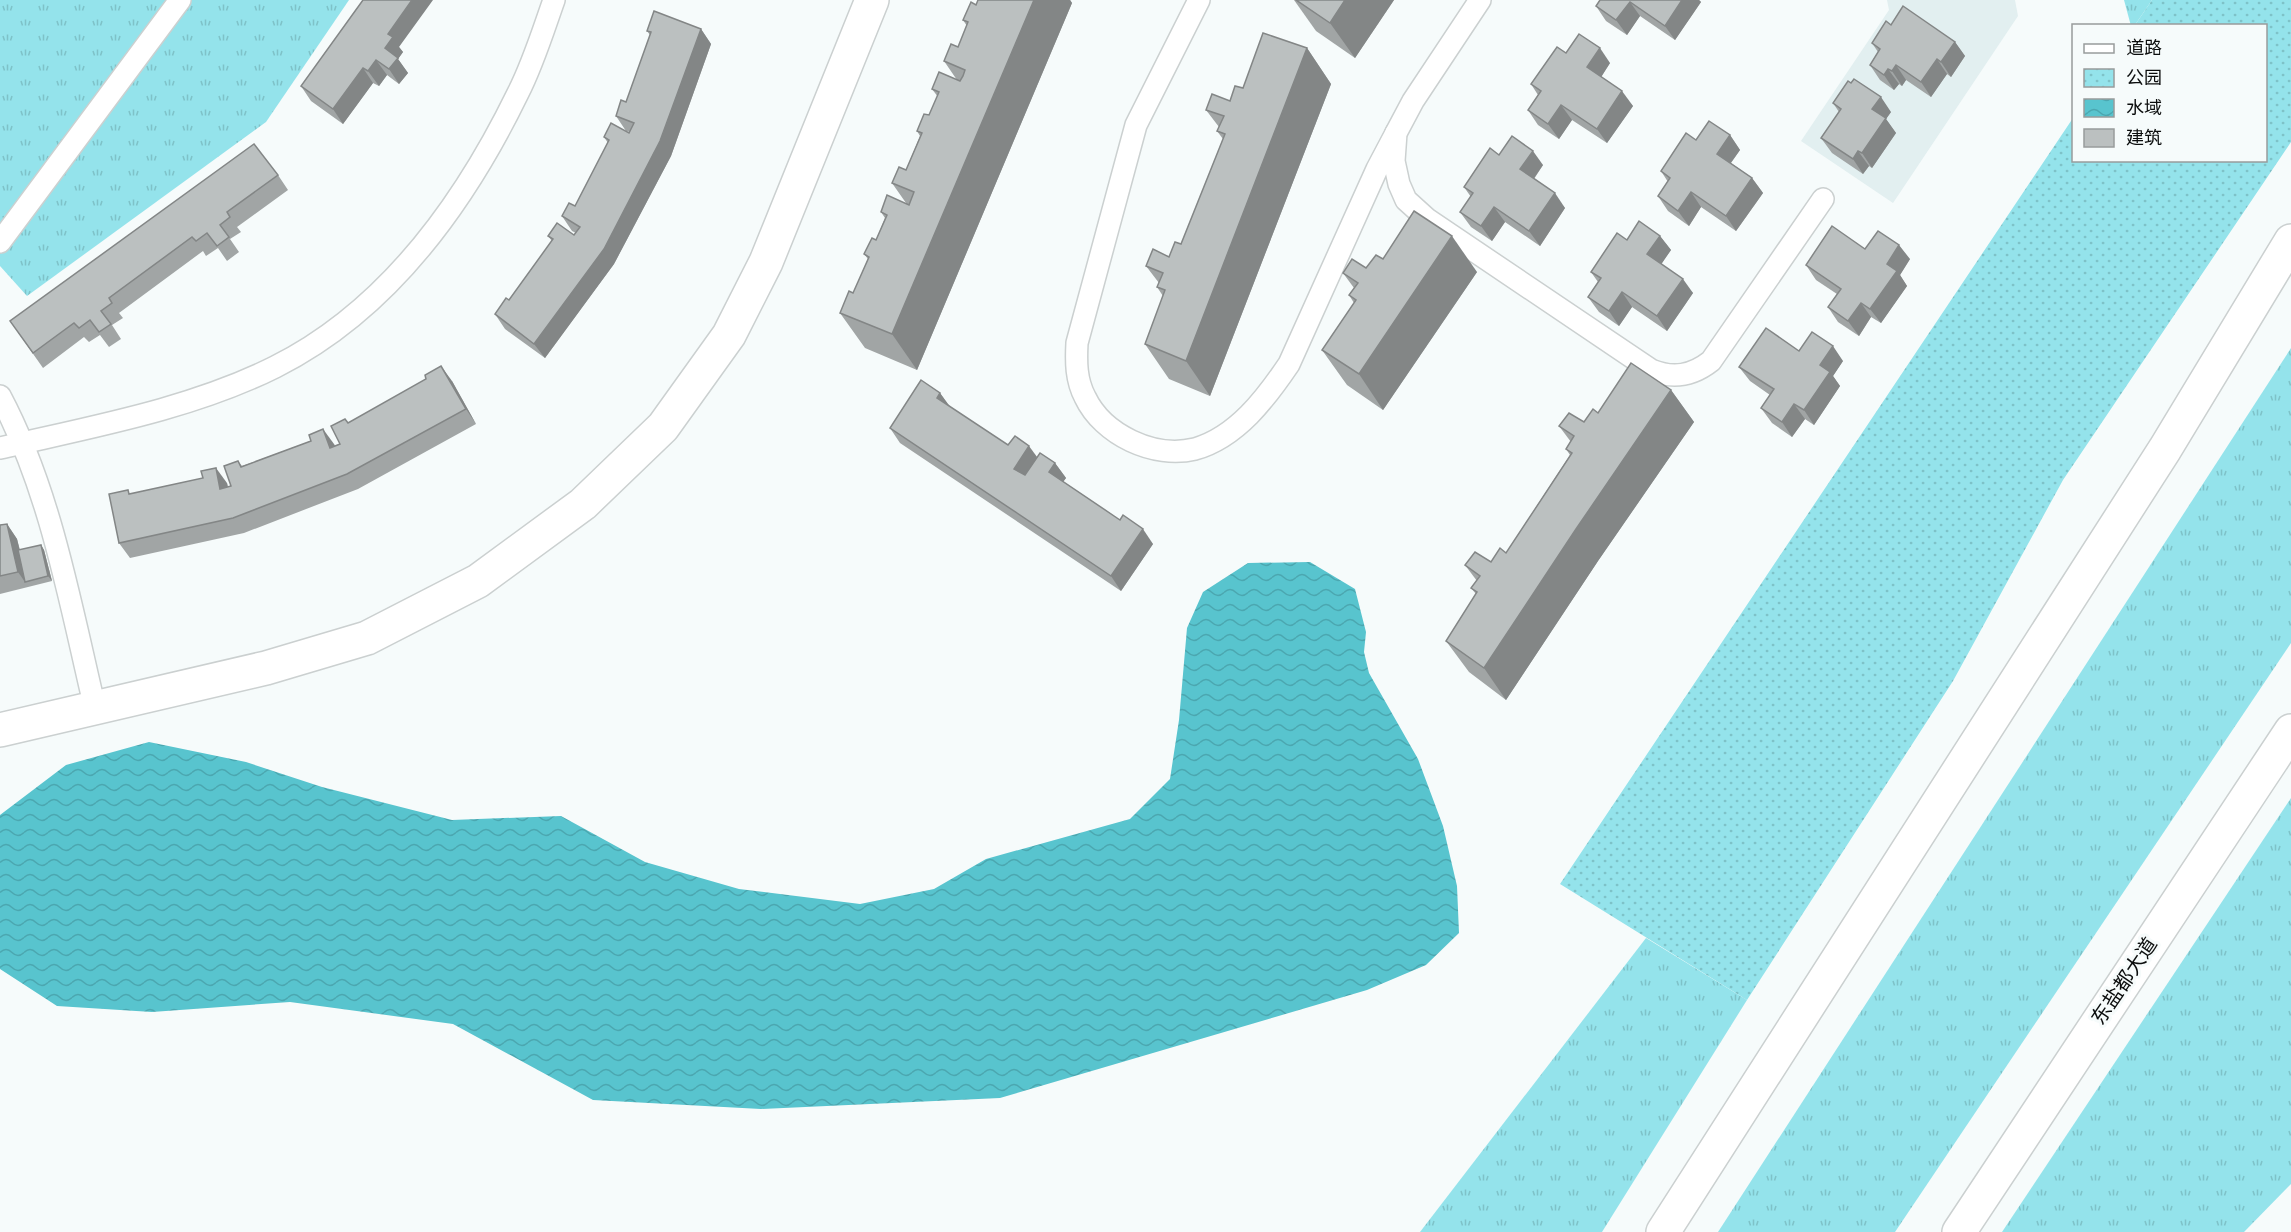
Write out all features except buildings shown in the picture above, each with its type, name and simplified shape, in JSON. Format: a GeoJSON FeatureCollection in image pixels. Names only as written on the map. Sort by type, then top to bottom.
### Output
{"type":"FeatureCollection","features":[{"type":"Feature","properties":{"kind":"main road"},"geometry":{"type":"LineString","coordinates":[[0,730],[266,668],[367,638],[478,581],[583,504],[663,427],[729,335],[766,261],[872,0]]}},
{"type":"Feature","properties":{"kind":"main road"},"geometry":{"type":"LineString","coordinates":[[1663,1232],[2165,449],[2291,241]]}},
{"type":"Feature","properties":{"kind":"main road","name":"东盐都大道"},"geometry":{"type":"LineString","coordinates":[[1959,1232],[2291,731]]}},
{"type":"Feature","properties":{"kind":"lane"},"geometry":{"type":"LineString","coordinates":[[0,242],[180,0]]}},
{"type":"Feature","properties":{"kind":"lane"},"geometry":{"type":"LineString","coordinates":[[0,448],[132,416],[227,387],[300,354],[323,340],[368,304],[384,290],[432,235],[487,151],[519,93],[554,0]]}},
{"type":"Feature","properties":{"kind":"lane"},"geometry":{"type":"LineString","coordinates":[[1199,0],[1136,125],[1077,343],[1076,366],[1084,397],[1096,415],[1124,437],[1161,450],[1194,448],[1219,437],[1248,417],[1269,394],[1289,364],[1377,169],[1413,101],[1480,0]]}},
{"type":"Feature","properties":{"kind":"lane"},"geometry":{"type":"LineString","coordinates":[[1396,133],[1394,161],[1397,177],[1406,200],[1415,209],[1552,305],[1651,370],[1664,375],[1691,373],[1711,361],[1823,199]]}},
{"type":"Feature","properties":{"kind":"lane"},"geometry":{"type":"LineString","coordinates":[[0,396],[21,443],[53,533],[95,708]]}},
{"type":"Feature","properties":{"kind":"shaded area"},"geometry":{"type":"Polygon","coordinates":[[[1887,0],[2015,0],[2018,16],[1893,203],[1801,141],[1889,10],[1887,0]]]}},
{"type":"Feature","properties":{"kind":"green space"},"geometry":{"type":"Polygon","coordinates":[[[0,0],[349,0],[266,122],[27,296],[0,266],[0,0]]]}},
{"type":"Feature","properties":{"kind":"green space"},"geometry":{"type":"Polygon","coordinates":[[[2124,0],[2152,0],[2136,24],[2130,24],[2124,0]]]}},
{"type":"Feature","properties":{"kind":"green space"},"geometry":{"type":"Polygon","coordinates":[[[2152,0],[2291,0],[2291,142],[2063,480],[1953,681],[1747,1000],[1560,884],[2072,119],[2072,162],[2267,162],[2267,24],[2136,24],[2152,0]]]}},
{"type":"Feature","properties":{"kind":"green space"},"geometry":{"type":"Polygon","coordinates":[[[2291,348],[2291,643],[1895,1232],[1718,1232],[2291,348]]]}},
{"type":"Feature","properties":{"kind":"green space"},"geometry":{"type":"Polygon","coordinates":[[[2291,798],[2291,1184],[2244,1232],[2002,1232],[2291,798]]]}},
{"type":"Feature","properties":{"kind":"green space"},"geometry":{"type":"Polygon","coordinates":[[[1646,938],[1747,1000],[1602,1232],[1420,1232],[1646,938]]]}},
{"type":"Feature","properties":{"kind":"water"},"geometry":{"type":"Polygon","coordinates":[[[1310,562],[1355,589],[1366,632],[1364,652],[1369,673],[1418,759],[1443,826],[1457,886],[1459,933],[1426,965],[1367,990],[1000,1098],[761,1109],[593,1100],[453,1024],[290,1002],[152,1012],[57,1006],[0,969],[0,815],[66,765],[149,742],[246,762],[322,787],[452,820],[561,816],[645,862],[739,889],[860,904],[934,889],[986,859],[1130,819],[1170,779],[1179,720],[1187,628],[1203,592],[1248,563],[1310,562]]]}}]}
